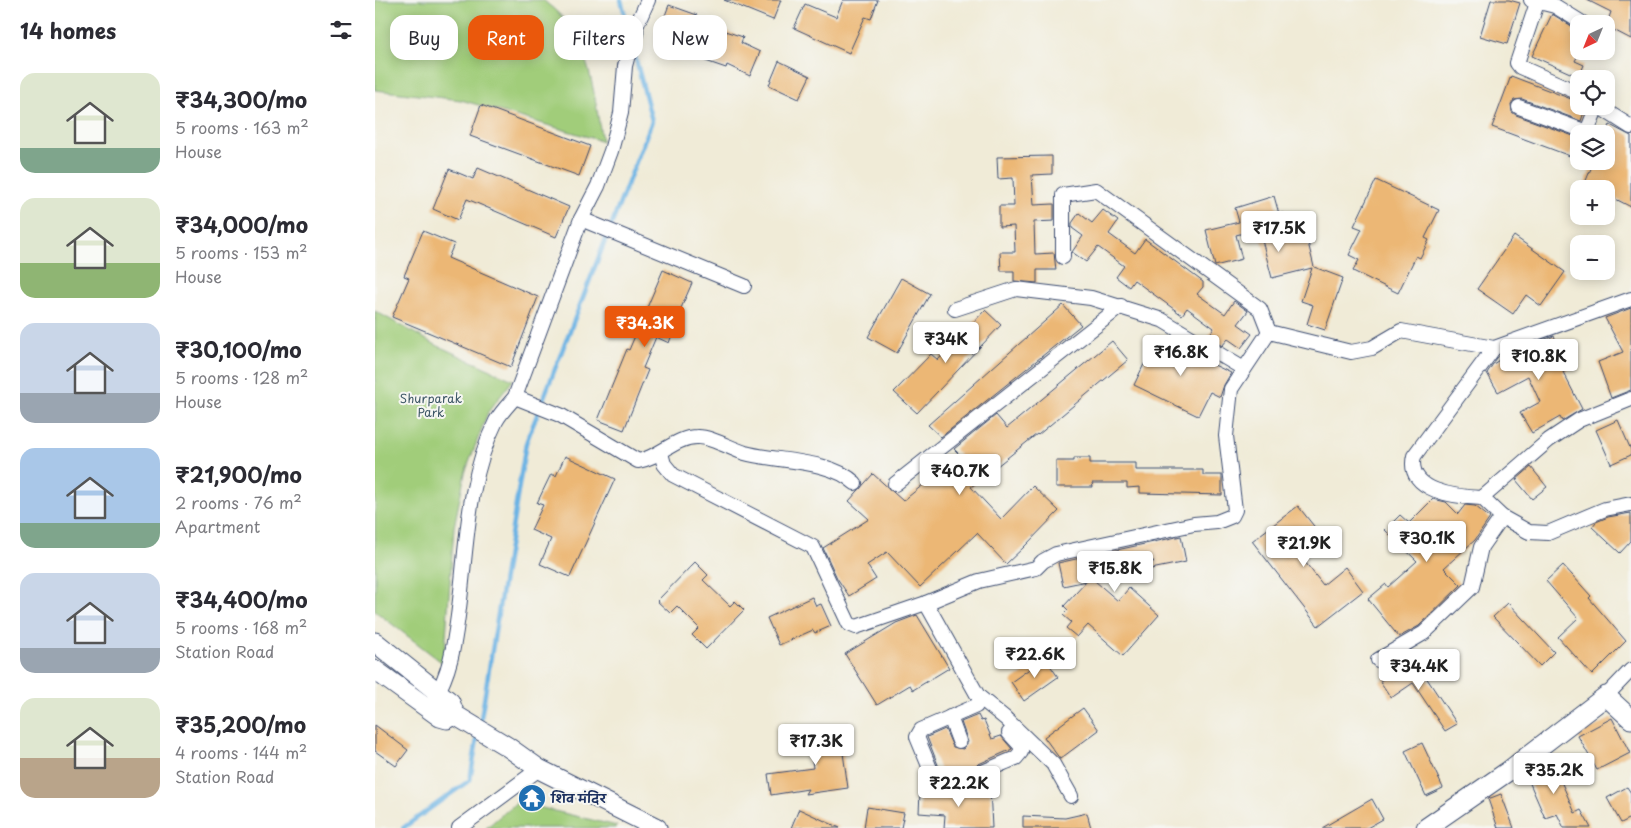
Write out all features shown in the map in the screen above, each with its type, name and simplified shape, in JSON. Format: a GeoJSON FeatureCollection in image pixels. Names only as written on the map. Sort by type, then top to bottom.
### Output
{"type":"FeatureCollection","features":[{"type":"Feature","properties":{"kind":"main road"},"geometry":{"type":"LineString","coordinates":[[375,642],[450,702],[458,717],[508,747],[539,769],[657,828]]}},
{"type":"Feature","properties":{"kind":"main road"},"geometry":{"type":"LineString","coordinates":[[375,670],[444,719],[458,717]]}},
{"type":"Feature","properties":{"kind":"main road"},"geometry":{"type":"LineString","coordinates":[[1426,828],[1507,772],[1606,696],[1631,719]]}},
{"type":"Feature","properties":{"kind":"street"},"geometry":{"type":"LineString","coordinates":[[641,15],[648,0]]}},
{"type":"Feature","properties":{"kind":"street"},"geometry":{"type":"LineString","coordinates":[[1570,16],[1555,6],[1534,1],[1517,63],[1520,67],[1570,89]]}},
{"type":"Feature","properties":{"kind":"street"},"geometry":{"type":"LineString","coordinates":[[428,708],[446,678],[453,646],[467,529],[481,460],[497,420],[518,398],[581,219],[599,186],[621,113],[627,60]]}},
{"type":"Feature","properties":{"kind":"street"},"geometry":{"type":"LineString","coordinates":[[1519,107],[1570,127]]}},
{"type":"Feature","properties":{"kind":"street"},"geometry":{"type":"LineString","coordinates":[[1612,115],[1631,127]]}},
{"type":"Feature","properties":{"kind":"street"},"geometry":{"type":"LineString","coordinates":[[1063,257],[1063,195],[1096,190],[1260,309],[1269,332]]}},
{"type":"Feature","properties":{"kind":"street"},"geometry":{"type":"LineString","coordinates":[[581,219],[617,232],[745,286]]}},
{"type":"Feature","properties":{"kind":"street"},"geometry":{"type":"LineString","coordinates":[[955,308],[1016,289],[1091,298],[1162,320],[1244,369]]}},
{"type":"Feature","properties":{"kind":"street"},"geometry":{"type":"LineString","coordinates":[[1269,332],[1351,352],[1372,348],[1401,331],[1494,348],[1631,299]]}},
{"type":"Feature","properties":{"kind":"street"},"geometry":{"type":"LineString","coordinates":[[895,484],[1121,306]]}},
{"type":"Feature","properties":{"kind":"street"},"geometry":{"type":"LineString","coordinates":[[661,453],[664,464],[673,475],[813,547],[849,624],[856,627],[927,603],[985,579],[1022,573],[1036,568],[1043,560],[1056,554],[1194,524],[1217,522],[1232,516],[1235,510],[1226,436],[1231,388],[1269,332]]}},
{"type":"Feature","properties":{"kind":"street"},"geometry":{"type":"LineString","coordinates":[[1494,348],[1414,456],[1411,467],[1415,476],[1431,488],[1446,494],[1482,498],[1502,517],[1529,532],[1548,533],[1605,509],[1631,504]]}},
{"type":"Feature","properties":{"kind":"street"},"geometry":{"type":"LineString","coordinates":[[518,398],[560,415],[638,461],[651,459],[681,441],[698,437],[747,453],[832,471],[848,476],[855,483]]}},
{"type":"Feature","properties":{"kind":"street"},"geometry":{"type":"LineString","coordinates":[[1482,498],[1549,440],[1579,420],[1631,399]]}},
{"type":"Feature","properties":{"kind":"street"},"geometry":{"type":"LineString","coordinates":[[1378,660],[1424,633],[1472,587],[1481,547],[1502,517]]}},
{"type":"Feature","properties":{"kind":"street"},"geometry":{"type":"LineString","coordinates":[[927,603],[977,701],[1015,737],[1021,746],[1021,752],[1016,758],[941,785],[936,783],[917,737],[921,730],[950,717],[977,701]]}},
{"type":"Feature","properties":{"kind":"street"},"geometry":{"type":"LineString","coordinates":[[1606,696],[1631,670]]}},
{"type":"Feature","properties":{"kind":"street"},"geometry":{"type":"LineString","coordinates":[[977,701],[1005,718],[1053,764],[1071,796]]}},
{"type":"Feature","properties":{"kind":"street"},"geometry":{"type":"LineString","coordinates":[[950,717],[959,741]]}},
{"type":"Feature","properties":{"kind":"street"},"geometry":{"type":"LineString","coordinates":[[459,828],[539,769]]}},
{"type":"Feature","properties":{"kind":"green space"},"geometry":{"type":"Polygon","coordinates":[[[375,0],[543,0],[560,15],[554,15],[554,60],[586,60],[591,77],[602,141],[461,100],[375,90],[375,0]]]}},
{"type":"Feature","properties":{"kind":"green space","name":"Shurparak Park"},"geometry":{"type":"Polygon","coordinates":[[[375,311],[436,345],[513,380],[488,412],[465,473],[454,527],[444,664],[375,611],[375,311]]]}},
{"type":"Feature","properties":{"kind":"green space"},"geometry":{"type":"Polygon","coordinates":[[[517,802],[617,826],[615,828],[486,828],[517,802]]]}},
{"type":"Feature","properties":{"kind":"building"},"geometry":{"type":"Polygon","coordinates":[[[724,0],[781,0],[773,20],[724,0]]]}},
{"type":"Feature","properties":{"kind":"building"},"geometry":{"type":"Polygon","coordinates":[[[843,0],[878,0],[871,19],[865,17],[849,53],[794,28],[805,4],[836,17],[843,0]]]}},
{"type":"Feature","properties":{"kind":"building"},"geometry":{"type":"Polygon","coordinates":[[[1491,0],[1509,0],[1520,3],[1507,44],[1480,36],[1491,0]]]}},
{"type":"Feature","properties":{"kind":"building"},"geometry":{"type":"Polygon","coordinates":[[[1587,0],[1631,0],[1631,39],[1615,31],[1615,15],[1610,15],[1611,12],[1587,0]]]}},
{"type":"Feature","properties":{"kind":"building"},"geometry":{"type":"Polygon","coordinates":[[[669,5],[697,15],[665,15],[669,5]]]}},
{"type":"Feature","properties":{"kind":"building"},"geometry":{"type":"Polygon","coordinates":[[[1552,14],[1570,25],[1570,60],[1576,60],[1584,65],[1582,70],[1570,70],[1570,73],[1532,56],[1552,14]]]}},
{"type":"Feature","properties":{"kind":"building"},"geometry":{"type":"Polygon","coordinates":[[[727,32],[743,37],[741,43],[760,52],[750,76],[727,65],[726,68],[703,60],[727,60],[727,32]]]}},
{"type":"Feature","properties":{"kind":"building"},"geometry":{"type":"Polygon","coordinates":[[[779,61],[810,76],[799,99],[769,85],[779,61]]]}},
{"type":"Feature","properties":{"kind":"building"},"geometry":{"type":"Polygon","coordinates":[[[1511,76],[1570,99],[1570,115],[1583,115],[1581,121],[1522,99],[1514,100],[1511,104],[1512,112],[1516,115],[1570,135],[1570,156],[1492,127],[1511,76]]]}},
{"type":"Feature","properties":{"kind":"building"},"geometry":{"type":"Polygon","coordinates":[[[481,105],[590,146],[579,176],[470,136],[481,105]]]}},
{"type":"Feature","properties":{"kind":"building"},"geometry":{"type":"Polygon","coordinates":[[[1615,128],[1631,136],[1631,207],[1615,199],[1615,180],[1586,180],[1590,170],[1615,170],[1615,128]]]}},
{"type":"Feature","properties":{"kind":"building"},"geometry":{"type":"Polygon","coordinates":[[[1052,156],[1052,174],[1032,175],[1034,205],[1054,204],[1054,221],[1034,222],[1035,254],[1054,253],[1056,270],[1037,270],[1037,283],[1014,281],[1014,271],[1001,271],[1000,252],[1015,252],[1014,226],[999,227],[999,206],[1014,206],[1013,178],[998,179],[997,157],[1052,156]]]}},
{"type":"Feature","properties":{"kind":"building"},"geometry":{"type":"Polygon","coordinates":[[[478,168],[569,207],[556,237],[467,199],[458,220],[433,209],[449,169],[473,179],[478,168]]]}},
{"type":"Feature","properties":{"kind":"building"},"geometry":{"type":"Polygon","coordinates":[[[1376,180],[1439,210],[1425,238],[1429,240],[1420,258],[1416,256],[1398,293],[1353,271],[1359,260],[1349,255],[1362,229],[1354,226],[1376,180]]]}},
{"type":"Feature","properties":{"kind":"building"},"geometry":{"type":"Polygon","coordinates":[[[1274,196],[1279,214],[1283,213],[1286,222],[1302,218],[1314,267],[1343,278],[1325,330],[1307,324],[1313,305],[1301,301],[1312,268],[1272,278],[1259,229],[1236,235],[1242,259],[1215,266],[1206,230],[1239,222],[1235,208],[1274,196]]]}},
{"type":"Feature","properties":{"kind":"building"},"geometry":{"type":"Polygon","coordinates":[[[1103,210],[1118,221],[1109,234],[1135,253],[1145,239],[1203,282],[1203,287],[1197,294],[1225,314],[1234,301],[1248,311],[1238,324],[1252,334],[1241,348],[1228,339],[1222,346],[1208,337],[1214,328],[1187,308],[1182,315],[1134,280],[1129,287],[1116,277],[1124,266],[1098,247],[1086,262],[1072,252],[1083,236],[1072,228],[1072,223],[1079,213],[1092,223],[1103,210]]]}},
{"type":"Feature","properties":{"kind":"building"},"geometry":{"type":"Polygon","coordinates":[[[423,231],[454,244],[448,258],[538,297],[511,367],[392,317],[409,278],[404,276],[423,231]]]}},
{"type":"Feature","properties":{"kind":"building"},"geometry":{"type":"Polygon","coordinates":[[[1514,236],[1565,272],[1541,306],[1526,295],[1513,314],[1477,289],[1514,236]]]}},
{"type":"Feature","properties":{"kind":"building"},"geometry":{"type":"Polygon","coordinates":[[[663,270],[692,283],[671,331],[673,332],[669,343],[656,337],[643,368],[648,370],[624,430],[598,420],[627,349],[629,350],[663,270]]]}},
{"type":"Feature","properties":{"kind":"building"},"geometry":{"type":"Polygon","coordinates":[[[901,278],[930,294],[897,353],[868,337],[901,278]]]}},
{"type":"Feature","properties":{"kind":"building"},"geometry":{"type":"Polygon","coordinates":[[[1063,305],[1081,325],[941,437],[928,425],[1063,305]]]}},
{"type":"Feature","properties":{"kind":"building"},"geometry":{"type":"Polygon","coordinates":[[[1631,308],[1631,390],[1611,398],[1598,362],[1623,352],[1605,318],[1631,308]]]}},
{"type":"Feature","properties":{"kind":"building"},"geometry":{"type":"Polygon","coordinates":[[[985,310],[1001,325],[917,413],[894,392],[931,354],[938,360],[985,310]]]}},
{"type":"Feature","properties":{"kind":"building"},"geometry":{"type":"Polygon","coordinates":[[[1554,336],[1569,369],[1563,372],[1582,409],[1562,421],[1560,417],[1532,433],[1520,413],[1540,402],[1528,376],[1498,392],[1487,373],[1493,364],[1515,350],[1554,336]]]}},
{"type":"Feature","properties":{"kind":"building"},"geometry":{"type":"Polygon","coordinates":[[[1157,337],[1194,355],[1197,351],[1212,360],[1210,363],[1231,373],[1220,397],[1210,392],[1198,416],[1134,385],[1157,337]]]}},
{"type":"Feature","properties":{"kind":"building"},"geometry":{"type":"Polygon","coordinates":[[[1112,341],[1128,360],[1038,435],[971,487],[1001,519],[1033,486],[1059,511],[1024,547],[1006,564],[977,533],[920,587],[887,552],[867,565],[876,579],[849,596],[837,578],[823,548],[869,519],[849,501],[873,474],[903,501],[960,455],[954,449],[996,415],[1007,428],[1112,341]]]}},
{"type":"Feature","properties":{"kind":"building"},"geometry":{"type":"Polygon","coordinates":[[[1618,420],[1631,450],[1631,455],[1611,464],[1596,430],[1618,420]]]}},
{"type":"Feature","properties":{"kind":"building"},"geometry":{"type":"Polygon","coordinates":[[[565,456],[615,479],[570,577],[540,564],[551,539],[531,530],[543,505],[537,503],[551,474],[556,476],[565,456]]]}},
{"type":"Feature","properties":{"kind":"building"},"geometry":{"type":"Polygon","coordinates":[[[1074,458],[1090,458],[1090,463],[1136,463],[1136,470],[1203,470],[1203,475],[1222,475],[1222,495],[1140,493],[1140,487],[1127,488],[1127,483],[1092,483],[1093,487],[1056,487],[1056,461],[1074,461],[1074,458]]]}},
{"type":"Feature","properties":{"kind":"building"},"geometry":{"type":"Polygon","coordinates":[[[1531,467],[1547,487],[1532,499],[1516,480],[1531,467]]]}},
{"type":"Feature","properties":{"kind":"building"},"geometry":{"type":"Polygon","coordinates":[[[1433,499],[1446,502],[1458,514],[1465,505],[1475,506],[1490,518],[1475,540],[1444,568],[1461,585],[1419,626],[1399,637],[1368,599],[1386,584],[1388,587],[1417,561],[1385,530],[1400,515],[1409,523],[1433,499]]]}},
{"type":"Feature","properties":{"kind":"building"},"geometry":{"type":"Polygon","coordinates":[[[1298,506],[1317,530],[1294,548],[1323,585],[1345,567],[1363,591],[1318,626],[1252,541],[1298,506]]]}},
{"type":"Feature","properties":{"kind":"building"},"geometry":{"type":"Polygon","coordinates":[[[1631,513],[1631,541],[1620,553],[1592,527],[1596,522],[1608,517],[1631,513]]]}},
{"type":"Feature","properties":{"kind":"building"},"geometry":{"type":"Polygon","coordinates":[[[1181,536],[1186,562],[1146,570],[1154,561],[1087,574],[1118,601],[1129,588],[1159,615],[1123,656],[1088,625],[1077,637],[1066,628],[1071,622],[1063,615],[1068,610],[1064,606],[1087,581],[1063,586],[1058,563],[1181,536]]]}},
{"type":"Feature","properties":{"kind":"building"},"geometry":{"type":"Polygon","coordinates":[[[695,562],[708,575],[703,580],[730,606],[735,601],[744,610],[706,649],[692,635],[699,628],[677,606],[670,613],[657,601],[695,562]]]}},
{"type":"Feature","properties":{"kind":"building"},"geometry":{"type":"Polygon","coordinates":[[[1563,565],[1591,596],[1589,598],[1626,641],[1592,675],[1558,637],[1578,618],[1546,581],[1563,565]]]}},
{"type":"Feature","properties":{"kind":"building"},"geometry":{"type":"Polygon","coordinates":[[[812,597],[816,606],[821,604],[831,626],[815,633],[813,630],[779,645],[767,618],[812,597]]]}},
{"type":"Feature","properties":{"kind":"building"},"geometry":{"type":"Polygon","coordinates":[[[1508,603],[1554,652],[1540,666],[1493,617],[1508,603]]]}},
{"type":"Feature","properties":{"kind":"building"},"geometry":{"type":"Polygon","coordinates":[[[917,615],[949,668],[913,690],[910,685],[877,705],[845,654],[896,623],[917,615]]]}},
{"type":"Feature","properties":{"kind":"building"},"geometry":{"type":"Polygon","coordinates":[[[1045,658],[1058,677],[1024,701],[1011,682],[1045,658]]]}},
{"type":"Feature","properties":{"kind":"building"},"geometry":{"type":"Polygon","coordinates":[[[1414,659],[1457,724],[1445,731],[1413,683],[1391,698],[1380,681],[1414,659]]]}},
{"type":"Feature","properties":{"kind":"building"},"geometry":{"type":"Polygon","coordinates":[[[1083,708],[1099,730],[1060,759],[1044,737],[1083,708]]]}},
{"type":"Feature","properties":{"kind":"building"},"geometry":{"type":"Polygon","coordinates":[[[978,715],[981,721],[984,720],[992,739],[1001,736],[1012,749],[972,767],[942,775],[927,737],[945,729],[953,747],[963,749],[968,742],[961,722],[978,715]]]}},
{"type":"Feature","properties":{"kind":"building"},"geometry":{"type":"Polygon","coordinates":[[[1612,718],[1630,753],[1597,770],[1578,736],[1612,718]]]}},
{"type":"Feature","properties":{"kind":"building"},"geometry":{"type":"Polygon","coordinates":[[[375,725],[408,750],[396,766],[375,751],[375,725]]]}},
{"type":"Feature","properties":{"kind":"building"},"geometry":{"type":"Polygon","coordinates":[[[839,725],[848,788],[805,794],[808,789],[771,795],[768,774],[813,768],[808,729],[839,725]]]}},
{"type":"Feature","properties":{"kind":"building"},"geometry":{"type":"Polygon","coordinates":[[[1422,743],[1443,788],[1426,796],[1405,751],[1422,743]]]}},
{"type":"Feature","properties":{"kind":"building"},"geometry":{"type":"Polygon","coordinates":[[[1549,754],[1575,813],[1581,810],[1591,828],[1564,828],[1557,814],[1545,818],[1525,772],[1549,754]]]}},
{"type":"Feature","properties":{"kind":"building"},"geometry":{"type":"Polygon","coordinates":[[[1627,787],[1631,793],[1631,818],[1621,823],[1607,798],[1627,787]]]}},
{"type":"Feature","properties":{"kind":"building"},"geometry":{"type":"Polygon","coordinates":[[[990,789],[992,828],[944,828],[945,815],[919,813],[920,792],[990,789]]]}},
{"type":"Feature","properties":{"kind":"building"},"geometry":{"type":"Polygon","coordinates":[[[1501,794],[1514,828],[1498,828],[1488,799],[1501,794]]]}},
{"type":"Feature","properties":{"kind":"building"},"geometry":{"type":"Polygon","coordinates":[[[1372,799],[1383,819],[1367,828],[1322,828],[1372,799]]]}},
{"type":"Feature","properties":{"kind":"building"},"geometry":{"type":"Polygon","coordinates":[[[867,807],[904,813],[901,828],[864,828],[867,807]]]}},
{"type":"Feature","properties":{"kind":"building"},"geometry":{"type":"Polygon","coordinates":[[[799,809],[840,828],[791,828],[799,809]]]}},
{"type":"Feature","properties":{"kind":"building"},"geometry":{"type":"Polygon","coordinates":[[[1087,813],[1091,828],[1023,828],[1023,816],[1065,818],[1087,813]]]}},
{"type":"Feature","properties":{"kind":"waterway"},"geometry":{"type":"LineString","coordinates":[[621,0],[625,15]]}},
{"type":"Feature","properties":{"kind":"waterway"},"geometry":{"type":"LineString","coordinates":[[480,724],[526,443],[652,121],[636,60]]}},
{"type":"Feature","properties":{"kind":"waterway"},"geometry":{"type":"LineString","coordinates":[[403,828],[470,780],[478,734]]}},
{"type":"Feature","properties":{"kind":"place","name":"शिव मंदिर"},"geometry":{"type":"Point","coordinates":[532,798]}}]}
